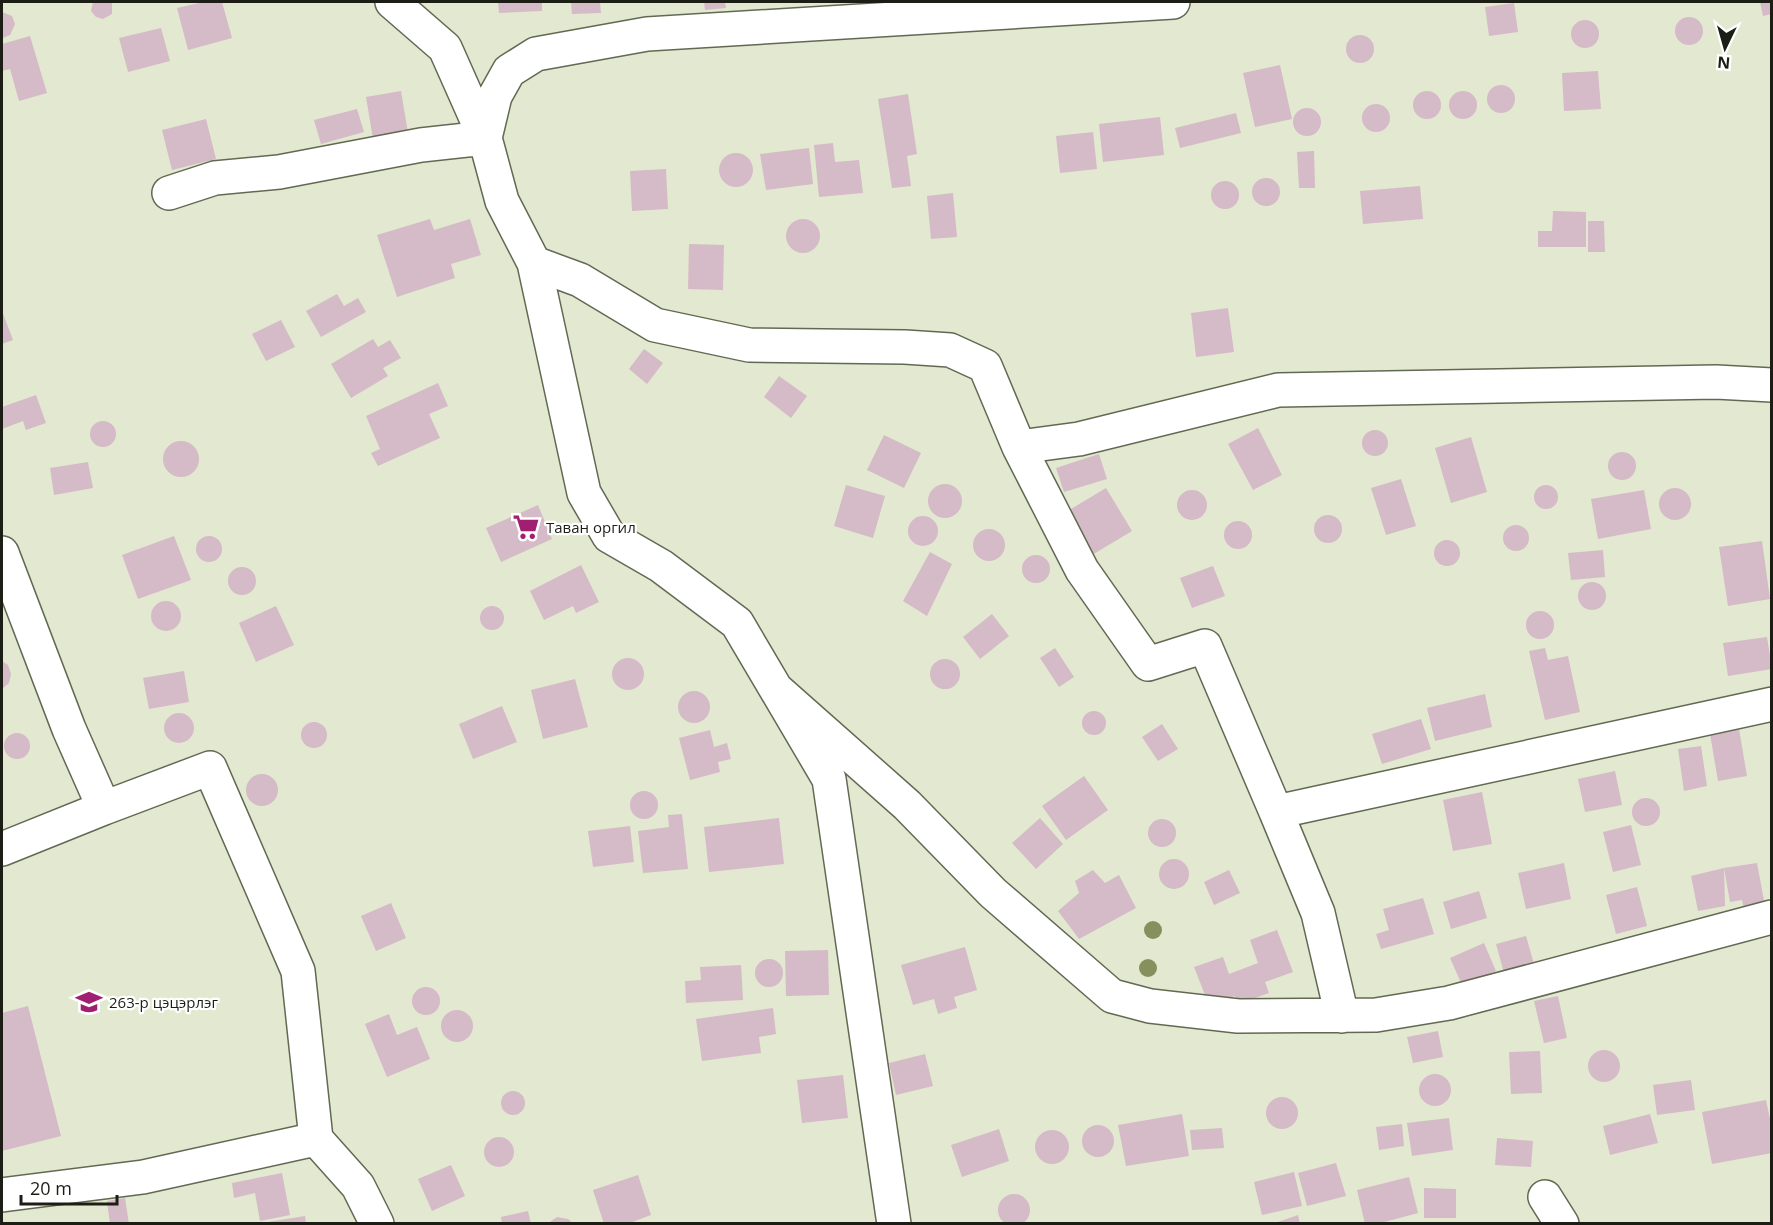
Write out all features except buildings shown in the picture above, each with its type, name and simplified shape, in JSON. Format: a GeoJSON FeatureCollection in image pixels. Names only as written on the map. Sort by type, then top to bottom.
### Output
{"type":"FeatureCollection","features":[{"type":"Feature","properties":{"kind":"street"},"geometry":{"type":"LineString","coordinates":[[392,2],[445,48],[485,138],[502,201],[534,263],[584,493],[609,536],[661,566],[737,623],[829,779],[894,1224]]}},
{"type":"Feature","properties":{"kind":"street"},"geometry":{"type":"LineString","coordinates":[[485,138],[495,96],[509,71],[536,54],[647,34],[1173,2]]}},
{"type":"Feature","properties":{"kind":"street"},"geometry":{"type":"LineString","coordinates":[[169,193],[215,178],[279,172],[421,145],[485,138]]}},
{"type":"Feature","properties":{"kind":"street"},"geometry":{"type":"LineString","coordinates":[[534,263],[580,280],[655,325],[749,345],[905,346],[950,350],[985,366],[1018,447],[1082,570],[1148,664],[1205,646],[1318,913],[1342,1016]]}},
{"type":"Feature","properties":{"kind":"street"},"geometry":{"type":"LineString","coordinates":[[1018,447],[1079,439],[1278,390],[1716,382],[1772,386]]}},
{"type":"Feature","properties":{"kind":"street"},"geometry":{"type":"LineString","coordinates":[[2,553],[42,662],[104,808]]}},
{"type":"Feature","properties":{"kind":"street"},"geometry":{"type":"LineString","coordinates":[[776,689],[907,805],[993,893],[1112,996],[1150,1006],[1238,1016],[1376,1015],[1449,1003],[1772,917]]}},
{"type":"Feature","properties":{"kind":"street"},"geometry":{"type":"LineString","coordinates":[[1276,812],[1772,704]]}},
{"type":"Feature","properties":{"kind":"street"},"geometry":{"type":"LineString","coordinates":[[2,849],[210,768],[298,971],[316,1139],[358,1186],[377,1224]]}},
{"type":"Feature","properties":{"kind":"street"},"geometry":{"type":"LineString","coordinates":[[2,1195],[143,1177],[316,1139]]}},
{"type":"Feature","properties":{"kind":"place","name":"Таван оргил"},"geometry":{"type":"Point","coordinates":[526,527]}},
{"type":"Feature","properties":{"kind":"place","name":"263-р цэцэрлэг"},"geometry":{"type":"Point","coordinates":[89,1002]}}]}
